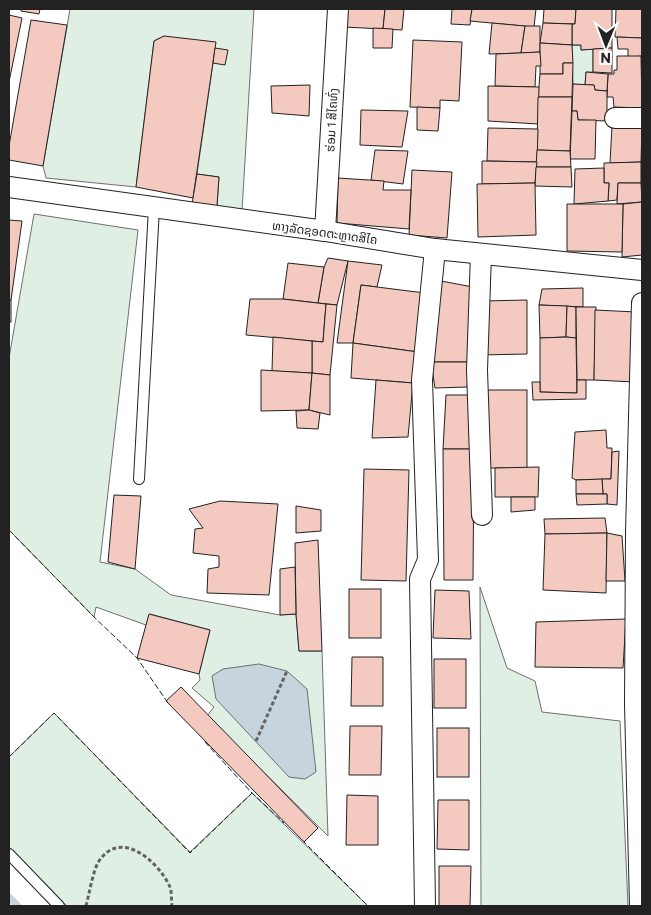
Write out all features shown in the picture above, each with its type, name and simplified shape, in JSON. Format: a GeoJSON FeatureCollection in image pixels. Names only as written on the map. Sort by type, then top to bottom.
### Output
{"type":"FeatureCollection","features":[{"type":"Feature","properties":{"kind":"street","name":"ຮ່ອມ 1 ສີໄຄທົ່ງ"},"geometry":{"type":"LineString","coordinates":[[325,231],[338,9]]}},
{"type":"Feature","properties":{"kind":"street"},"geometry":{"type":"LineString","coordinates":[[614,118],[642,118]]}},
{"type":"Feature","properties":{"kind":"street","name":"ທາງລັດຊອດຕະຫຼາດສີໄຄ"},"geometry":{"type":"LineString","coordinates":[[9,187],[325,231],[435,249],[642,270]]}},
{"type":"Feature","properties":{"kind":"street"},"geometry":{"type":"LineString","coordinates":[[425,906],[420,579],[428,560],[422,380],[435,249]]}},
{"type":"Feature","properties":{"kind":"street"},"geometry":{"type":"LineString","coordinates":[[481,254],[477,370],[482,515]]}},
{"type":"Feature","properties":{"kind":"street"},"geometry":{"type":"LineString","coordinates":[[640,906],[635,704],[636,532],[642,303]]}},
{"type":"Feature","properties":{"kind":"lane"},"geometry":{"type":"LineString","coordinates":[[139,479],[154,208]]}},
{"type":"Feature","properties":{"kind":"lane"},"geometry":{"type":"LineString","coordinates":[[9,854],[59,906]]}},
{"type":"Feature","properties":{"kind":"path"},"geometry":{"type":"LineString","coordinates":[[256,741],[287,671]]}},
{"type":"Feature","properties":{"kind":"path"},"geometry":{"type":"LineString","coordinates":[[86,906],[98,862],[111,850],[124,846],[138,851],[159,868],[171,889],[172,906]]}},
{"type":"Feature","properties":{"kind":"green space"},"geometry":{"type":"Polygon","coordinates":[[[70,9],[254,9],[242,211],[217,206],[219,177],[197,174],[213,63],[164,36],[154,41],[136,187],[46,178],[43,166],[70,9]]]}},
{"type":"Feature","properties":{"kind":"green space"},"geometry":{"type":"Polygon","coordinates":[[[572,45],[581,45],[581,50],[593,49],[593,72],[586,72],[585,85],[573,84],[572,45]]]}},
{"type":"Feature","properties":{"kind":"green space"},"geometry":{"type":"Polygon","coordinates":[[[34,214],[138,230],[100,562],[135,569],[171,595],[280,615],[296,614],[299,651],[322,651],[328,836],[207,716],[214,707],[192,688],[200,680],[199,674],[210,630],[150,614],[146,625],[96,607],[94,617],[9,530],[9,358],[34,214]]]}},
{"type":"Feature","properties":{"kind":"green space"},"geometry":{"type":"Polygon","coordinates":[[[480,587],[507,668],[535,681],[542,712],[620,721],[628,906],[481,906],[480,587]]]}},
{"type":"Feature","properties":{"kind":"green space"},"geometry":{"type":"Polygon","coordinates":[[[54,713],[190,852],[252,793],[368,906],[67,906],[9,847],[9,757],[54,713]]]}},
{"type":"Feature","properties":{"kind":"shaded area"},"geometry":{"type":"Polygon","coordinates":[[[259,664],[287,671],[307,689],[316,772],[305,779],[289,777],[216,699],[212,676],[223,669],[259,664]]]}},
{"type":"Feature","properties":{"kind":"building"},"geometry":{"type":"Polygon","coordinates":[[[21,9],[40,9],[39,14],[21,11],[21,9]]]}},
{"type":"Feature","properties":{"kind":"building"},"geometry":{"type":"Polygon","coordinates":[[[345,9],[385,9],[383,29],[344,27],[345,9]]]}},
{"type":"Feature","properties":{"kind":"building"},"geometry":{"type":"Polygon","coordinates":[[[385,9],[404,9],[402,30],[383,29],[385,9]]]}},
{"type":"Feature","properties":{"kind":"building"},"geometry":{"type":"Polygon","coordinates":[[[452,9],[472,9],[470,25],[451,24],[452,9]]]}},
{"type":"Feature","properties":{"kind":"building"},"geometry":{"type":"Polygon","coordinates":[[[472,9],[536,9],[534,27],[470,21],[472,9]]]}},
{"type":"Feature","properties":{"kind":"building"},"geometry":{"type":"Polygon","coordinates":[[[544,9],[576,9],[575,24],[543,23],[544,9]]]}},
{"type":"Feature","properties":{"kind":"building"},"geometry":{"type":"Polygon","coordinates":[[[576,9],[612,9],[612,48],[581,50],[581,45],[572,45],[572,24],[575,24],[576,9]]]}},
{"type":"Feature","properties":{"kind":"building"},"geometry":{"type":"Polygon","coordinates":[[[616,9],[642,9],[642,38],[615,37],[616,9]]]}},
{"type":"Feature","properties":{"kind":"building"},"geometry":{"type":"Polygon","coordinates":[[[9,15],[22,18],[9,82],[9,15]]]}},
{"type":"Feature","properties":{"kind":"building"},"geometry":{"type":"Polygon","coordinates":[[[31,20],[67,25],[43,166],[9,160],[9,146],[31,20]]]}},
{"type":"Feature","properties":{"kind":"building"},"geometry":{"type":"Polygon","coordinates":[[[492,23],[525,26],[521,53],[489,54],[492,23]]]}},
{"type":"Feature","properties":{"kind":"building"},"geometry":{"type":"Polygon","coordinates":[[[543,23],[572,24],[572,45],[540,43],[543,23]]]}},
{"type":"Feature","properties":{"kind":"building"},"geometry":{"type":"Polygon","coordinates":[[[525,26],[540,26],[540,52],[521,53],[525,26]]]}},
{"type":"Feature","properties":{"kind":"building"},"geometry":{"type":"Polygon","coordinates":[[[373,28],[393,29],[392,48],[373,48],[373,28]]]}},
{"type":"Feature","properties":{"kind":"building"},"geometry":{"type":"Polygon","coordinates":[[[164,36],[216,42],[193,198],[136,187],[154,41],[164,36]]]}},
{"type":"Feature","properties":{"kind":"building"},"geometry":{"type":"Polygon","coordinates":[[[617,37],[642,38],[642,62],[641,56],[628,58],[628,49],[618,49],[617,37]]]}},
{"type":"Feature","properties":{"kind":"building"},"geometry":{"type":"Polygon","coordinates":[[[413,40],[462,42],[459,101],[440,100],[440,108],[410,107],[413,40]]]}},
{"type":"Feature","properties":{"kind":"building"},"geometry":{"type":"Polygon","coordinates":[[[540,43],[572,45],[573,63],[563,63],[563,74],[540,74],[540,43]]]}},
{"type":"Feature","properties":{"kind":"building"},"geometry":{"type":"Polygon","coordinates":[[[215,48],[228,50],[225,65],[213,63],[215,48]]]}},
{"type":"Feature","properties":{"kind":"building"},"geometry":{"type":"Polygon","coordinates":[[[612,48],[612,73],[593,72],[593,49],[612,48]]]}},
{"type":"Feature","properties":{"kind":"building"},"geometry":{"type":"Polygon","coordinates":[[[540,52],[541,66],[536,66],[535,87],[495,86],[496,54],[540,52]]]}},
{"type":"Feature","properties":{"kind":"building"},"geometry":{"type":"Polygon","coordinates":[[[617,56],[641,56],[642,108],[614,107],[613,97],[607,97],[608,74],[614,74],[614,70],[617,70],[617,56]]]}},
{"type":"Feature","properties":{"kind":"building"},"geometry":{"type":"Polygon","coordinates":[[[563,63],[573,63],[572,97],[538,97],[540,74],[563,74],[563,63]]]}},
{"type":"Feature","properties":{"kind":"building"},"geometry":{"type":"Polygon","coordinates":[[[586,72],[608,74],[607,91],[595,90],[594,85],[585,85],[586,72]]]}},
{"type":"Feature","properties":{"kind":"building"},"geometry":{"type":"Polygon","coordinates":[[[573,84],[594,85],[595,90],[607,91],[607,121],[578,120],[577,111],[572,111],[573,84]]]}},
{"type":"Feature","properties":{"kind":"building"},"geometry":{"type":"Polygon","coordinates":[[[310,85],[309,116],[272,113],[271,86],[310,85]]]}},
{"type":"Feature","properties":{"kind":"building"},"geometry":{"type":"Polygon","coordinates":[[[488,86],[539,87],[538,124],[488,121],[488,86]]]}},
{"type":"Feature","properties":{"kind":"building"},"geometry":{"type":"Polygon","coordinates":[[[538,97],[572,97],[570,151],[537,150],[538,97]]]}},
{"type":"Feature","properties":{"kind":"building"},"geometry":{"type":"Polygon","coordinates":[[[417,107],[440,108],[438,131],[417,130],[417,107]]]}},
{"type":"Feature","properties":{"kind":"building"},"geometry":{"type":"Polygon","coordinates":[[[361,110],[408,111],[402,147],[360,145],[361,110]]]}},
{"type":"Feature","properties":{"kind":"building"},"geometry":{"type":"Polygon","coordinates":[[[572,111],[577,111],[578,120],[596,120],[595,159],[570,159],[572,111]]]}},
{"type":"Feature","properties":{"kind":"building"},"geometry":{"type":"Polygon","coordinates":[[[612,126],[642,126],[641,162],[610,163],[612,126]]]}},
{"type":"Feature","properties":{"kind":"building"},"geometry":{"type":"Polygon","coordinates":[[[488,128],[538,129],[537,162],[487,161],[488,128]]]}},
{"type":"Feature","properties":{"kind":"building"},"geometry":{"type":"Polygon","coordinates":[[[375,150],[408,151],[403,184],[371,180],[375,150]]]}},
{"type":"Feature","properties":{"kind":"building"},"geometry":{"type":"Polygon","coordinates":[[[537,150],[570,151],[571,167],[536,167],[537,150]]]}},
{"type":"Feature","properties":{"kind":"building"},"geometry":{"type":"Polygon","coordinates":[[[642,153],[642,190],[641,190],[642,153]]]}},
{"type":"Feature","properties":{"kind":"building"},"geometry":{"type":"Polygon","coordinates":[[[482,161],[537,162],[535,183],[482,184],[482,161]]]}},
{"type":"Feature","properties":{"kind":"building"},"geometry":{"type":"Polygon","coordinates":[[[641,162],[641,183],[618,183],[617,200],[608,201],[609,183],[604,183],[604,163],[641,162]]]}},
{"type":"Feature","properties":{"kind":"building"},"geometry":{"type":"Polygon","coordinates":[[[536,167],[571,167],[572,187],[535,186],[536,167]]]}},
{"type":"Feature","properties":{"kind":"building"},"geometry":{"type":"Polygon","coordinates":[[[604,168],[604,183],[609,183],[608,201],[574,204],[575,169],[604,168]]]}},
{"type":"Feature","properties":{"kind":"building"},"geometry":{"type":"Polygon","coordinates":[[[412,170],[452,172],[447,238],[409,235],[412,170]]]}},
{"type":"Feature","properties":{"kind":"building"},"geometry":{"type":"Polygon","coordinates":[[[197,174],[219,177],[217,206],[192,204],[197,174]]]}},
{"type":"Feature","properties":{"kind":"building"},"geometry":{"type":"Polygon","coordinates":[[[338,178],[384,181],[383,190],[411,190],[409,229],[337,223],[338,178]]]}},
{"type":"Feature","properties":{"kind":"building"},"geometry":{"type":"Polygon","coordinates":[[[535,183],[536,235],[478,237],[477,184],[535,183]]]}},
{"type":"Feature","properties":{"kind":"building"},"geometry":{"type":"Polygon","coordinates":[[[618,183],[641,183],[642,202],[617,204],[618,183]]]}},
{"type":"Feature","properties":{"kind":"building"},"geometry":{"type":"Polygon","coordinates":[[[642,202],[642,255],[622,257],[623,204],[642,202]]]}},
{"type":"Feature","properties":{"kind":"building"},"geometry":{"type":"Polygon","coordinates":[[[567,204],[623,204],[622,252],[567,251],[567,204]]]}},
{"type":"Feature","properties":{"kind":"building"},"geometry":{"type":"Polygon","coordinates":[[[9,220],[22,221],[11,300],[9,300],[9,220]]]}},
{"type":"Feature","properties":{"kind":"building"},"geometry":{"type":"Polygon","coordinates":[[[328,258],[348,261],[337,305],[318,303],[324,267],[328,258]]]}},
{"type":"Feature","properties":{"kind":"building"},"geometry":{"type":"Polygon","coordinates":[[[348,261],[382,265],[377,287],[361,285],[353,343],[337,343],[348,261]]]}},
{"type":"Feature","properties":{"kind":"building"},"geometry":{"type":"Polygon","coordinates":[[[288,263],[324,267],[318,303],[283,299],[288,263]]]}},
{"type":"Feature","properties":{"kind":"building"},"geometry":{"type":"Polygon","coordinates":[[[441,281],[473,287],[471,362],[431,362],[441,281]]]}},
{"type":"Feature","properties":{"kind":"building"},"geometry":{"type":"Polygon","coordinates":[[[361,285],[425,293],[418,352],[353,343],[361,285]]]}},
{"type":"Feature","properties":{"kind":"building"},"geometry":{"type":"Polygon","coordinates":[[[583,288],[583,307],[539,305],[542,289],[583,288]]]}},
{"type":"Feature","properties":{"kind":"building"},"geometry":{"type":"Polygon","coordinates":[[[250,299],[283,299],[326,304],[323,342],[246,335],[250,299]]]}},
{"type":"Feature","properties":{"kind":"building"},"geometry":{"type":"Polygon","coordinates":[[[9,300],[11,300],[11,322],[9,322],[9,300]]]}},
{"type":"Feature","properties":{"kind":"building"},"geometry":{"type":"Polygon","coordinates":[[[527,300],[527,354],[480,355],[483,301],[527,300]]]}},
{"type":"Feature","properties":{"kind":"building"},"geometry":{"type":"Polygon","coordinates":[[[326,304],[337,305],[330,375],[312,373],[312,341],[323,342],[326,304]]]}},
{"type":"Feature","properties":{"kind":"building"},"geometry":{"type":"Polygon","coordinates":[[[539,305],[567,306],[566,337],[540,338],[539,305]]]}},
{"type":"Feature","properties":{"kind":"building"},"geometry":{"type":"Polygon","coordinates":[[[567,306],[576,307],[576,338],[566,337],[567,306]]]}},
{"type":"Feature","properties":{"kind":"building"},"geometry":{"type":"Polygon","coordinates":[[[576,307],[596,307],[594,380],[577,380],[576,307]]]}},
{"type":"Feature","properties":{"kind":"building"},"geometry":{"type":"Polygon","coordinates":[[[595,310],[636,312],[635,382],[594,380],[595,310]]]}},
{"type":"Feature","properties":{"kind":"building"},"geometry":{"type":"Polygon","coordinates":[[[273,337],[312,341],[312,373],[272,371],[273,337]]]}},
{"type":"Feature","properties":{"kind":"building"},"geometry":{"type":"Polygon","coordinates":[[[540,338],[576,338],[577,393],[540,392],[540,338]]]}},
{"type":"Feature","properties":{"kind":"building"},"geometry":{"type":"Polygon","coordinates":[[[353,343],[418,352],[413,383],[351,378],[353,343]]]}},
{"type":"Feature","properties":{"kind":"building"},"geometry":{"type":"Polygon","coordinates":[[[431,362],[471,362],[467,387],[435,388],[431,362]]]}},
{"type":"Feature","properties":{"kind":"building"},"geometry":{"type":"Polygon","coordinates":[[[261,370],[312,373],[309,410],[261,411],[261,370]]]}},
{"type":"Feature","properties":{"kind":"building"},"geometry":{"type":"Polygon","coordinates":[[[312,373],[330,375],[330,415],[309,410],[312,373]]]}},
{"type":"Feature","properties":{"kind":"building"},"geometry":{"type":"Polygon","coordinates":[[[376,380],[413,383],[408,437],[372,438],[376,380]]]}},
{"type":"Feature","properties":{"kind":"building"},"geometry":{"type":"Polygon","coordinates":[[[577,380],[586,380],[586,399],[533,400],[532,382],[540,382],[540,392],[577,393],[577,380]]]}},
{"type":"Feature","properties":{"kind":"building"},"geometry":{"type":"Polygon","coordinates":[[[484,390],[527,390],[527,468],[484,468],[484,390]]]}},
{"type":"Feature","properties":{"kind":"building"},"geometry":{"type":"Polygon","coordinates":[[[446,395],[472,395],[474,449],[443,449],[446,395]]]}},
{"type":"Feature","properties":{"kind":"building"},"geometry":{"type":"Polygon","coordinates":[[[309,410],[320,413],[318,429],[297,428],[296,411],[309,410]]]}},
{"type":"Feature","properties":{"kind":"building"},"geometry":{"type":"Polygon","coordinates":[[[606,430],[607,448],[612,448],[611,479],[576,480],[572,478],[575,432],[606,430]]]}},
{"type":"Feature","properties":{"kind":"building"},"geometry":{"type":"Polygon","coordinates":[[[443,449],[474,449],[473,580],[444,580],[443,449]]]}},
{"type":"Feature","properties":{"kind":"building"},"geometry":{"type":"Polygon","coordinates":[[[619,451],[617,505],[607,504],[607,494],[603,494],[602,479],[611,479],[612,452],[619,451]]]}},
{"type":"Feature","properties":{"kind":"building"},"geometry":{"type":"Polygon","coordinates":[[[539,467],[538,497],[495,497],[495,468],[539,467]]]}},
{"type":"Feature","properties":{"kind":"building"},"geometry":{"type":"Polygon","coordinates":[[[364,469],[409,470],[406,581],[361,580],[364,469]]]}},
{"type":"Feature","properties":{"kind":"building"},"geometry":{"type":"Polygon","coordinates":[[[602,479],[603,494],[576,494],[576,480],[602,479]]]}},
{"type":"Feature","properties":{"kind":"building"},"geometry":{"type":"Polygon","coordinates":[[[576,494],[607,494],[607,504],[577,505],[576,494]]]}},
{"type":"Feature","properties":{"kind":"building"},"geometry":{"type":"Polygon","coordinates":[[[114,495],[141,496],[135,569],[108,562],[114,495]]]}},
{"type":"Feature","properties":{"kind":"building"},"geometry":{"type":"Polygon","coordinates":[[[511,497],[535,497],[535,510],[511,512],[511,497]]]}},
{"type":"Feature","properties":{"kind":"building"},"geometry":{"type":"Polygon","coordinates":[[[220,501],[278,504],[269,595],[207,593],[208,569],[219,567],[219,556],[193,553],[195,529],[203,528],[189,509],[220,501]]]}},
{"type":"Feature","properties":{"kind":"building"},"geometry":{"type":"Polygon","coordinates":[[[296,506],[321,510],[321,531],[296,533],[296,506]]]}},
{"type":"Feature","properties":{"kind":"building"},"geometry":{"type":"Polygon","coordinates":[[[605,518],[607,533],[545,534],[544,519],[605,518]]]}},
{"type":"Feature","properties":{"kind":"building"},"geometry":{"type":"Polygon","coordinates":[[[607,533],[606,593],[543,590],[545,534],[607,533]]]}},
{"type":"Feature","properties":{"kind":"building"},"geometry":{"type":"Polygon","coordinates":[[[607,533],[622,536],[625,581],[606,581],[607,533]]]}},
{"type":"Feature","properties":{"kind":"building"},"geometry":{"type":"Polygon","coordinates":[[[318,540],[322,651],[299,651],[296,614],[295,543],[318,540]]]}},
{"type":"Feature","properties":{"kind":"building"},"geometry":{"type":"Polygon","coordinates":[[[295,567],[296,614],[280,615],[280,569],[295,567]]]}},
{"type":"Feature","properties":{"kind":"building"},"geometry":{"type":"Polygon","coordinates":[[[349,589],[381,589],[381,638],[349,638],[349,589]]]}},
{"type":"Feature","properties":{"kind":"building"},"geometry":{"type":"Polygon","coordinates":[[[435,590],[469,591],[471,639],[433,638],[435,590]]]}},
{"type":"Feature","properties":{"kind":"building"},"geometry":{"type":"Polygon","coordinates":[[[149,614],[210,630],[199,674],[137,658],[149,614]]]}},
{"type":"Feature","properties":{"kind":"building"},"geometry":{"type":"Polygon","coordinates":[[[626,619],[623,668],[535,667],[536,622],[626,619]]]}},
{"type":"Feature","properties":{"kind":"building"},"geometry":{"type":"Polygon","coordinates":[[[352,657],[383,657],[383,706],[351,706],[352,657]]]}},
{"type":"Feature","properties":{"kind":"building"},"geometry":{"type":"Polygon","coordinates":[[[434,659],[466,659],[466,708],[434,708],[434,659]]]}},
{"type":"Feature","properties":{"kind":"building"},"geometry":{"type":"Polygon","coordinates":[[[181,687],[318,828],[304,842],[166,701],[181,687]]]}},
{"type":"Feature","properties":{"kind":"building"},"geometry":{"type":"Polygon","coordinates":[[[350,726],[382,726],[381,775],[349,775],[350,726]]]}},
{"type":"Feature","properties":{"kind":"building"},"geometry":{"type":"Polygon","coordinates":[[[437,728],[469,728],[469,777],[437,777],[437,728]]]}},
{"type":"Feature","properties":{"kind":"building"},"geometry":{"type":"Polygon","coordinates":[[[347,795],[378,796],[378,845],[346,845],[347,795]]]}},
{"type":"Feature","properties":{"kind":"building"},"geometry":{"type":"Polygon","coordinates":[[[438,800],[469,800],[469,850],[437,849],[438,800]]]}},
{"type":"Feature","properties":{"kind":"building"},"geometry":{"type":"Polygon","coordinates":[[[439,866],[471,866],[470,906],[439,906],[439,866]]]}},
{"type":"Feature","properties":{"kind":"waterway"},"geometry":{"type":"LineString","coordinates":[[9,897],[18,906]]}},
{"type":"Feature","properties":{"kind":"fence"},"geometry":{"type":"LineString","coordinates":[[9,530],[137,658],[168,703]]}},
{"type":"Feature","properties":{"kind":"fence"},"geometry":{"type":"LineString","coordinates":[[9,757],[54,713],[190,853],[252,793],[204,741]]}},
{"type":"Feature","properties":{"kind":"fence"},"geometry":{"type":"LineString","coordinates":[[251,792],[284,823]]}},
{"type":"Feature","properties":{"kind":"fence"},"geometry":{"type":"LineString","coordinates":[[302,840],[368,906]]}}]}
